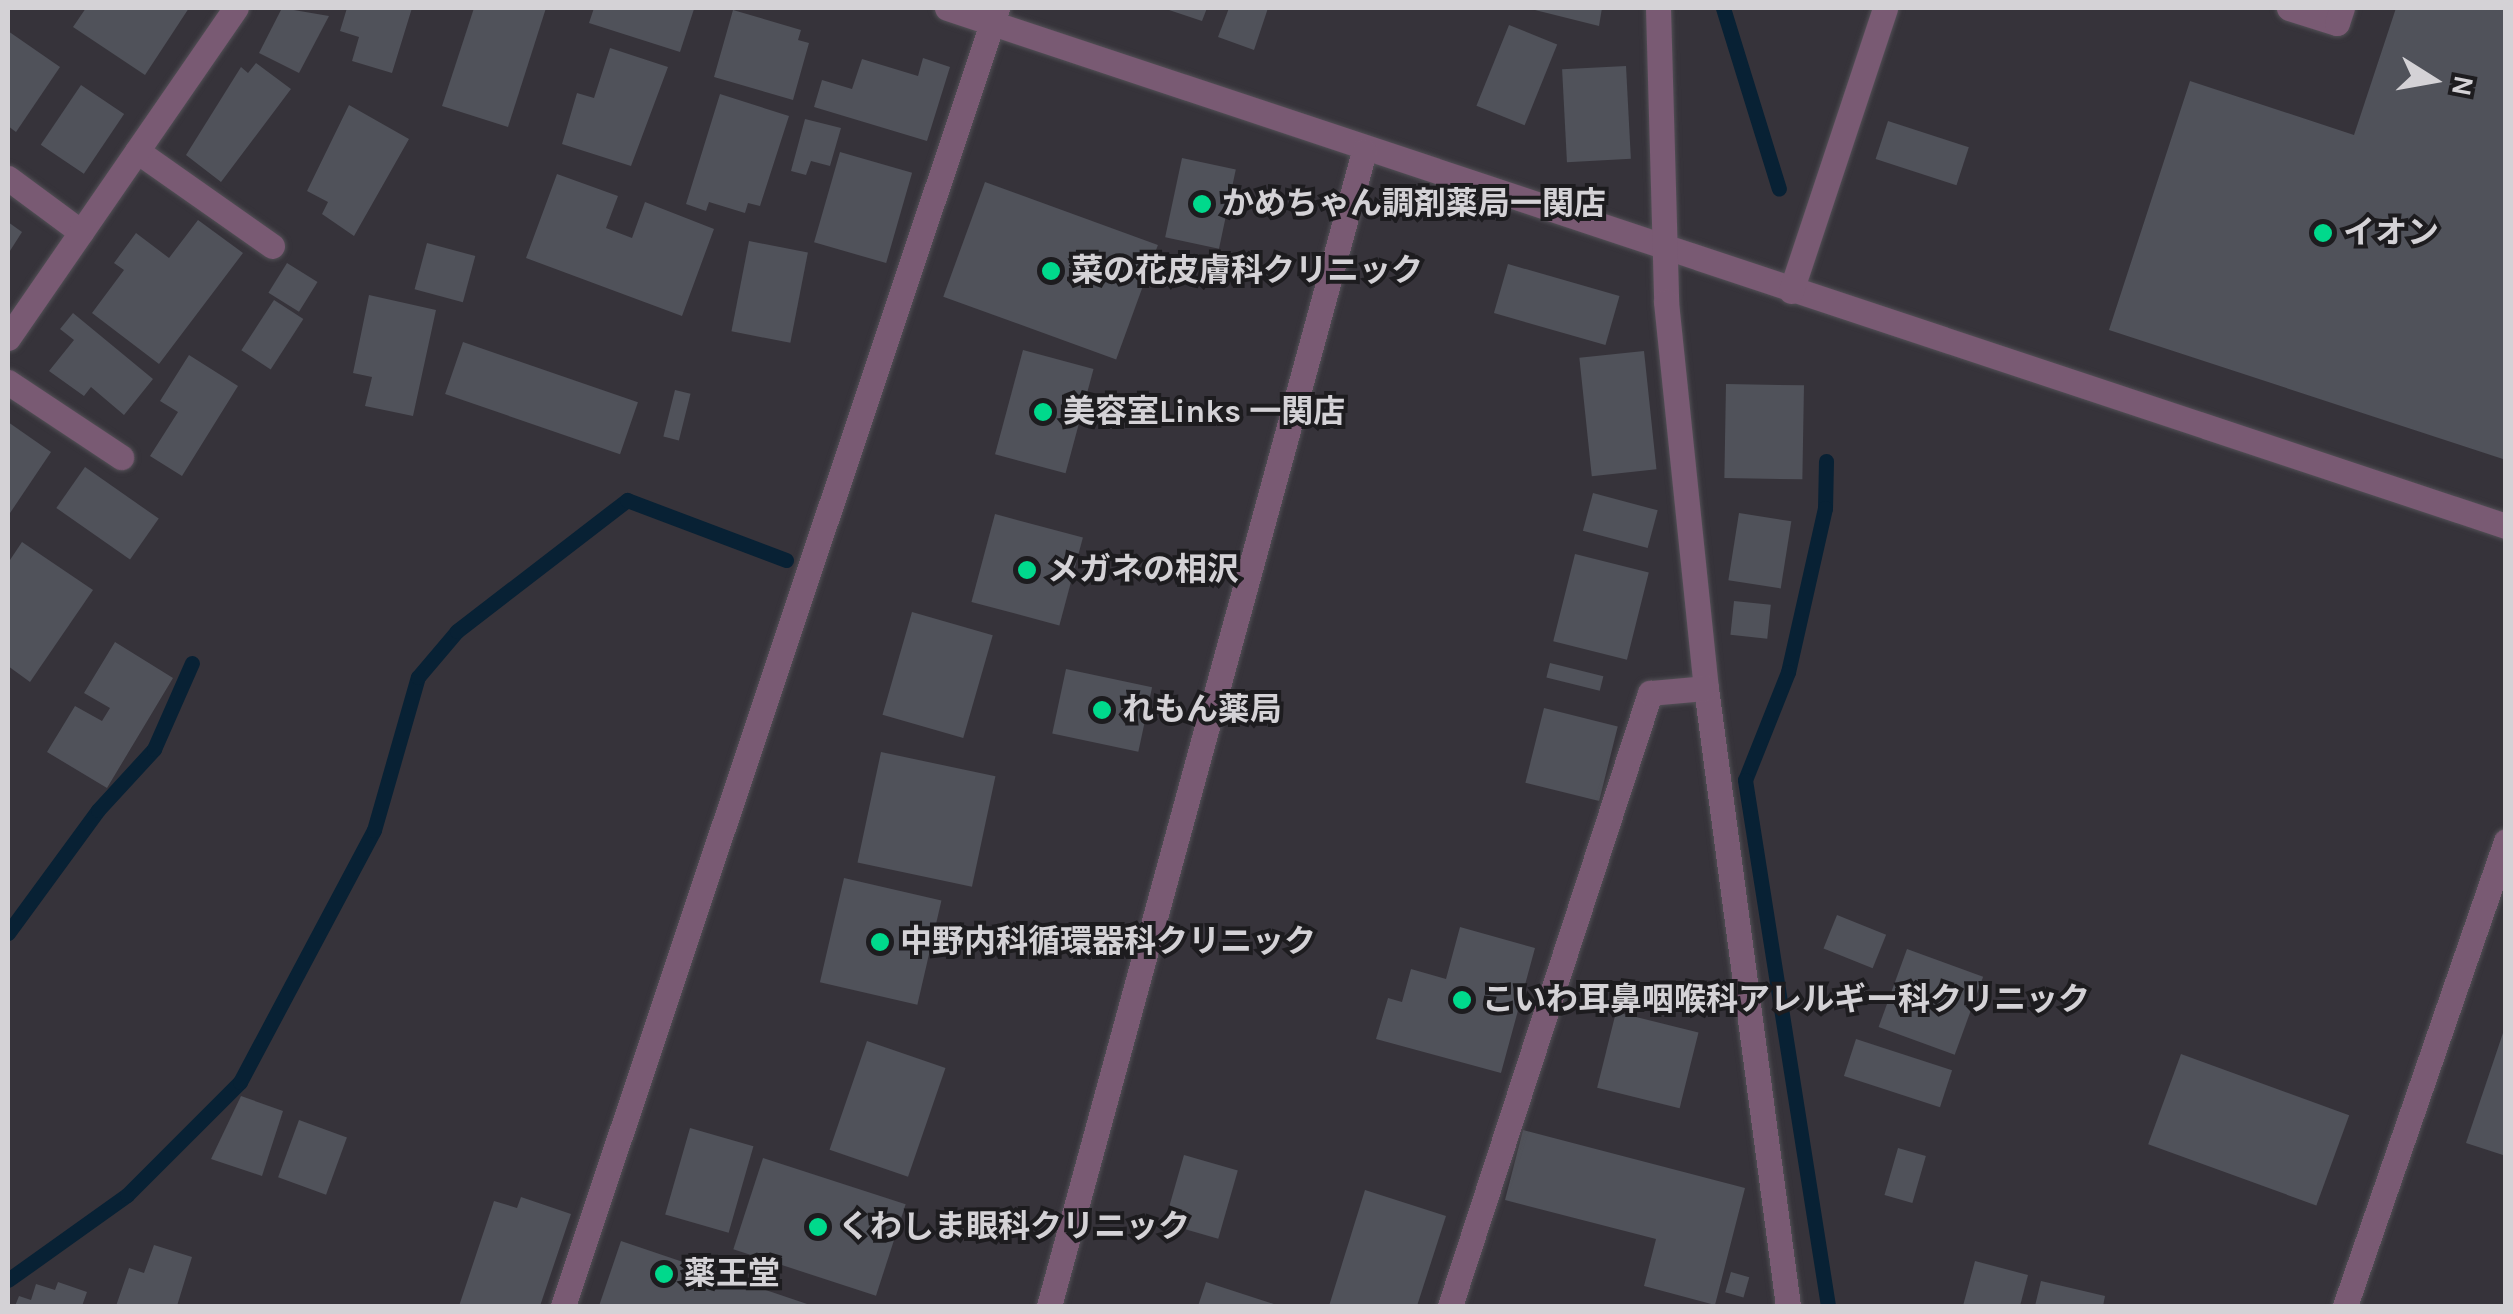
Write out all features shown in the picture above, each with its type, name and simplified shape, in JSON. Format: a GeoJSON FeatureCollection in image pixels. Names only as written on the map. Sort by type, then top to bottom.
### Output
{"type":"FeatureCollection","features":[{"type":"Feature","properties":{"kind":"street"},"geometry":{"type":"LineString","coordinates":[[8,338],[236,8]]}},
{"type":"Feature","properties":{"kind":"street"},"geometry":{"type":"LineString","coordinates":[[947,8],[994,15],[1364,151],[2506,526]]}},
{"type":"Feature","properties":{"kind":"street"},"geometry":{"type":"LineString","coordinates":[[1658,8],[1662,250],[1706,688],[1788,1306]]}},
{"type":"Feature","properties":{"kind":"street"},"geometry":{"type":"LineString","coordinates":[[1791,291],[1885,8]]}},
{"type":"Feature","properties":{"kind":"street"},"geometry":{"type":"LineString","coordinates":[[2289,8],[2337,23],[2342,8]]}},
{"type":"Feature","properties":{"kind":"street"},"geometry":{"type":"LineString","coordinates":[[563,1306],[994,15]]}},
{"type":"Feature","properties":{"kind":"street"},"geometry":{"type":"LineString","coordinates":[[136,151],[272,246]]}},
{"type":"Feature","properties":{"kind":"street"},"geometry":{"type":"LineString","coordinates":[[1048,1306],[1364,151]]}},
{"type":"Feature","properties":{"kind":"street"},"geometry":{"type":"LineString","coordinates":[[8,178],[81,232]]}},
{"type":"Feature","properties":{"kind":"street"},"geometry":{"type":"LineString","coordinates":[[8,382],[121,456]]}},
{"type":"Feature","properties":{"kind":"street"},"geometry":{"type":"LineString","coordinates":[[1450,1306],[1650,693],[1706,688]]}},
{"type":"Feature","properties":{"kind":"street"},"geometry":{"type":"LineString","coordinates":[[2345,1306],[2506,840]]}},
{"type":"Feature","properties":{"kind":"building"},"geometry":{"type":"Polygon","coordinates":[[[86,8],[189,8],[145,75],[73,27],[86,8]]]}},
{"type":"Feature","properties":{"kind":"building"},"geometry":{"type":"Polygon","coordinates":[[[282,8],[329,16],[299,73],[259,53],[282,8]]]}},
{"type":"Feature","properties":{"kind":"building"},"geometry":{"type":"Polygon","coordinates":[[[347,8],[412,8],[392,73],[352,61],[359,37],[340,31],[347,8]]]}},
{"type":"Feature","properties":{"kind":"building"},"geometry":{"type":"Polygon","coordinates":[[[474,8],[546,8],[508,127],[442,106],[474,8]]]}},
{"type":"Feature","properties":{"kind":"building"},"geometry":{"type":"Polygon","coordinates":[[[594,8],[694,9],[680,52],[589,23],[594,8]]]}},
{"type":"Feature","properties":{"kind":"building"},"geometry":{"type":"Polygon","coordinates":[[[1163,8],[1207,8],[1202,21],[1163,8]]]}},
{"type":"Feature","properties":{"kind":"building"},"geometry":{"type":"Polygon","coordinates":[[[1229,8],[1268,8],[1254,50],[1218,37],[1229,8]]]}},
{"type":"Feature","properties":{"kind":"building"},"geometry":{"type":"Polygon","coordinates":[[[1527,8],[1602,8],[1599,26],[1527,8]]]}},
{"type":"Feature","properties":{"kind":"building","name":"イオン"},"geometry":{"type":"Polygon","coordinates":[[[2396,8],[2506,8],[2506,460],[2109,330],[2190,81],[2354,135],[2396,8]]]}},
{"type":"Feature","properties":{"kind":"building"},"geometry":{"type":"Polygon","coordinates":[[[733,10],[801,30],[798,40],[809,43],[793,100],[714,77],[733,10]]]}},
{"type":"Feature","properties":{"kind":"building"},"geometry":{"type":"Polygon","coordinates":[[[1509,25],[1557,44],[1525,125],[1476,106],[1509,25]]]}},
{"type":"Feature","properties":{"kind":"building"},"geometry":{"type":"Polygon","coordinates":[[[8,31],[60,67],[16,132],[8,126],[8,31]]]}},
{"type":"Feature","properties":{"kind":"building"},"geometry":{"type":"Polygon","coordinates":[[[610,48],[668,67],[631,166],[562,144],[577,93],[594,98],[610,48]]]}},
{"type":"Feature","properties":{"kind":"building"},"geometry":{"type":"Polygon","coordinates":[[[923,58],[950,67],[927,141],[814,107],[822,80],[852,89],[862,59],[918,76],[923,58]]]}},
{"type":"Feature","properties":{"kind":"building"},"geometry":{"type":"Polygon","coordinates":[[[256,63],[291,89],[221,182],[186,155],[241,67],[248,73],[256,63]]]}},
{"type":"Feature","properties":{"kind":"building"},"geometry":{"type":"Polygon","coordinates":[[[1626,66],[1631,159],[1567,162],[1562,69],[1626,66]]]}},
{"type":"Feature","properties":{"kind":"building"},"geometry":{"type":"Polygon","coordinates":[[[81,85],[124,114],[84,174],[41,145],[81,85]]]}},
{"type":"Feature","properties":{"kind":"building"},"geometry":{"type":"Polygon","coordinates":[[[720,94],[789,116],[760,206],[748,203],[745,213],[709,202],[706,211],[686,204],[720,94]]]}},
{"type":"Feature","properties":{"kind":"building"},"geometry":{"type":"Polygon","coordinates":[[[349,105],[409,139],[354,236],[322,214],[328,202],[307,191],[349,105]]]}},
{"type":"Feature","properties":{"kind":"building"},"geometry":{"type":"Polygon","coordinates":[[[805,119],[841,128],[830,166],[811,161],[806,175],[791,171],[805,119]]]}},
{"type":"Feature","properties":{"kind":"building"},"geometry":{"type":"Polygon","coordinates":[[[1888,121],[1969,147],[1956,185],[1876,159],[1888,121]]]}},
{"type":"Feature","properties":{"kind":"building"},"geometry":{"type":"Polygon","coordinates":[[[840,152],[912,173],[886,263],[814,242],[840,152]]]}},
{"type":"Feature","properties":{"kind":"building","name":"かめちゃん調剤薬局一関店"},"geometry":{"type":"Polygon","coordinates":[[[1182,158],[1236,169],[1219,249],[1165,237],[1182,158]]]}},
{"type":"Feature","properties":{"kind":"building"},"geometry":{"type":"Polygon","coordinates":[[[557,174],[618,196],[606,228],[632,238],[645,202],[714,229],[682,316],[526,258],[557,174]]]}},
{"type":"Feature","properties":{"kind":"building","name":"菜の花皮膚科クリニック"},"geometry":{"type":"Polygon","coordinates":[[[985,182],[1158,245],[1116,360],[943,297],[985,182]]]}},
{"type":"Feature","properties":{"kind":"building"},"geometry":{"type":"Polygon","coordinates":[[[198,220],[243,253],[159,364],[92,313],[124,270],[114,263],[136,233],[169,258],[198,220]]]}},
{"type":"Feature","properties":{"kind":"building"},"geometry":{"type":"Polygon","coordinates":[[[8,222],[22,232],[8,254],[8,222]]]}},
{"type":"Feature","properties":{"kind":"building"},"geometry":{"type":"Polygon","coordinates":[[[749,241],[808,252],[790,343],[731,331],[749,241]]]}},
{"type":"Feature","properties":{"kind":"building"},"geometry":{"type":"Polygon","coordinates":[[[427,243],[475,256],[463,302],[415,289],[427,243]]]}},
{"type":"Feature","properties":{"kind":"building"},"geometry":{"type":"Polygon","coordinates":[[[287,263],[318,282],[299,312],[268,293],[287,263]]]}},
{"type":"Feature","properties":{"kind":"building"},"geometry":{"type":"Polygon","coordinates":[[[1508,264],[1620,296],[1605,345],[1494,313],[1508,264]]]}},
{"type":"Feature","properties":{"kind":"building"},"geometry":{"type":"Polygon","coordinates":[[[369,295],[436,310],[413,416],[365,406],[372,377],[353,373],[369,295]]]}},
{"type":"Feature","properties":{"kind":"building"},"geometry":{"type":"Polygon","coordinates":[[[274,300],[303,319],[271,369],[241,350],[274,300]]]}},
{"type":"Feature","properties":{"kind":"building"},"geometry":{"type":"Polygon","coordinates":[[[73,313],[153,379],[124,415],[91,387],[84,396],[49,371],[74,340],[60,329],[73,313]]]}},
{"type":"Feature","properties":{"kind":"building"},"geometry":{"type":"Polygon","coordinates":[[[463,342],[638,402],[620,454],[445,394],[463,342]]]}},
{"type":"Feature","properties":{"kind":"building","name":"美容室Links 一関店"},"geometry":{"type":"Polygon","coordinates":[[[1023,350],[1094,369],[1066,473],[995,454],[1023,350]]]}},
{"type":"Feature","properties":{"kind":"building"},"geometry":{"type":"Polygon","coordinates":[[[1644,351],[1656,469],[1592,476],[1579,358],[1644,351]]]}},
{"type":"Feature","properties":{"kind":"building"},"geometry":{"type":"Polygon","coordinates":[[[189,355],[238,386],[182,476],[150,456],[178,412],[160,401],[189,355]]]}},
{"type":"Feature","properties":{"kind":"building"},"geometry":{"type":"Polygon","coordinates":[[[1726,384],[1804,385],[1802,479],[1724,478],[1726,384]]]}},
{"type":"Feature","properties":{"kind":"building"},"geometry":{"type":"Polygon","coordinates":[[[675,390],[691,394],[679,440],[663,437],[675,390]]]}},
{"type":"Feature","properties":{"kind":"building"},"geometry":{"type":"Polygon","coordinates":[[[8,422],[51,452],[8,516],[8,422]]]}},
{"type":"Feature","properties":{"kind":"building"},"geometry":{"type":"Polygon","coordinates":[[[85,467],[159,519],[130,560],[56,508],[85,467]]]}},
{"type":"Feature","properties":{"kind":"building"},"geometry":{"type":"Polygon","coordinates":[[[1593,493],[1658,510],[1648,548],[1583,531],[1593,493]]]}},
{"type":"Feature","properties":{"kind":"building"},"geometry":{"type":"Polygon","coordinates":[[[1739,513],[1791,521],[1781,588],[1728,580],[1739,513]]]}},
{"type":"Feature","properties":{"kind":"building","name":"メガネの相沢"},"geometry":{"type":"Polygon","coordinates":[[[995,514],[1083,538],[1059,625],[971,602],[995,514]]]}},
{"type":"Feature","properties":{"kind":"building"},"geometry":{"type":"Polygon","coordinates":[[[22,542],[93,590],[30,682],[8,666],[8,563],[22,542]]]}},
{"type":"Feature","properties":{"kind":"building"},"geometry":{"type":"Polygon","coordinates":[[[1575,554],[1649,572],[1627,660],[1553,641],[1575,554]]]}},
{"type":"Feature","properties":{"kind":"building"},"geometry":{"type":"Polygon","coordinates":[[[1734,601],[1771,605],[1767,639],[1730,635],[1734,601]]]}},
{"type":"Feature","properties":{"kind":"building"},"geometry":{"type":"Polygon","coordinates":[[[912,612],[993,635],[963,738],[883,715],[912,612]]]}},
{"type":"Feature","properties":{"kind":"building"},"geometry":{"type":"Polygon","coordinates":[[[115,642],[173,678],[107,788],[47,752],[75,706],[102,721],[110,708],[84,693],[115,642]]]}},
{"type":"Feature","properties":{"kind":"building"},"geometry":{"type":"Polygon","coordinates":[[[1550,663],[1603,676],[1600,691],[1546,678],[1550,663]]]}},
{"type":"Feature","properties":{"kind":"building","name":"れもん薬局"},"geometry":{"type":"Polygon","coordinates":[[[1066,669],[1152,687],[1138,752],[1052,734],[1066,669]]]}},
{"type":"Feature","properties":{"kind":"building"},"geometry":{"type":"Polygon","coordinates":[[[1544,708],[1618,726],[1599,801],[1525,783],[1544,708]]]}},
{"type":"Feature","properties":{"kind":"building"},"geometry":{"type":"Polygon","coordinates":[[[881,752],[995,776],[972,887],[858,863],[881,752]]]}},
{"type":"Feature","properties":{"kind":"building","name":"中野内科循環器科クリニック"},"geometry":{"type":"Polygon","coordinates":[[[844,878],[941,900],[917,1005],[820,982],[844,878]]]}},
{"type":"Feature","properties":{"kind":"building"},"geometry":{"type":"Polygon","coordinates":[[[1837,915],[1886,935],[1873,968],[1824,948],[1837,915]]]}},
{"type":"Feature","properties":{"kind":"building","name":"こいわ耳鼻咽喉科アレルギー科クリニック"},"geometry":{"type":"Polygon","coordinates":[[[1460,927],[1535,948],[1501,1073],[1376,1039],[1388,998],[1402,1002],[1411,969],[1446,979],[1460,927]]]}},
{"type":"Feature","properties":{"kind":"building"},"geometry":{"type":"Polygon","coordinates":[[[1907,949],[1983,977],[1955,1055],[1879,1027],[1907,949]]]}},
{"type":"Feature","properties":{"kind":"building"},"geometry":{"type":"Polygon","coordinates":[[[1616,1012],[1698,1033],[1680,1108],[1597,1088],[1616,1012]]]}},
{"type":"Feature","properties":{"kind":"building"},"geometry":{"type":"Polygon","coordinates":[[[2506,1024],[2506,1156],[2466,1143],[2506,1024]]]}},
{"type":"Feature","properties":{"kind":"building"},"geometry":{"type":"Polygon","coordinates":[[[1856,1039],[1952,1070],[1940,1107],[1844,1076],[1856,1039]]]}},
{"type":"Feature","properties":{"kind":"building"},"geometry":{"type":"Polygon","coordinates":[[[867,1041],[945,1068],[908,1177],[830,1150],[867,1041]]]}},
{"type":"Feature","properties":{"kind":"building"},"geometry":{"type":"Polygon","coordinates":[[[2181,1054],[2349,1115],[2316,1205],[2148,1144],[2181,1054]]]}},
{"type":"Feature","properties":{"kind":"building"},"geometry":{"type":"Polygon","coordinates":[[[241,1096],[283,1111],[262,1176],[211,1159],[241,1096]]]}},
{"type":"Feature","properties":{"kind":"building"},"geometry":{"type":"Polygon","coordinates":[[[299,1120],[347,1137],[326,1195],[278,1177],[299,1120]]]}},
{"type":"Feature","properties":{"kind":"building"},"geometry":{"type":"Polygon","coordinates":[[[690,1128],[753,1146],[729,1233],[665,1215],[690,1128]]]}},
{"type":"Feature","properties":{"kind":"building"},"geometry":{"type":"Polygon","coordinates":[[[1523,1130],[1745,1188],[1715,1305],[1644,1286],[1656,1239],[1505,1200],[1523,1130]]]}},
{"type":"Feature","properties":{"kind":"building"},"geometry":{"type":"Polygon","coordinates":[[[1898,1148],[1926,1156],[1912,1203],[1884,1195],[1898,1148]]]}},
{"type":"Feature","properties":{"kind":"building"},"geometry":{"type":"Polygon","coordinates":[[[1184,1155],[1238,1170],[1218,1239],[1164,1223],[1184,1155]]]}},
{"type":"Feature","properties":{"kind":"building","name":"くわしま眼科クリニック"},"geometry":{"type":"Polygon","coordinates":[[[763,1158],[906,1204],[876,1296],[733,1249],[763,1158]]]}},
{"type":"Feature","properties":{"kind":"building"},"geometry":{"type":"Polygon","coordinates":[[[1365,1190],[1446,1216],[1417,1306],[1329,1306],[1365,1190]]]}},
{"type":"Feature","properties":{"kind":"building"},"geometry":{"type":"Polygon","coordinates":[[[521,1197],[571,1214],[540,1306],[459,1306],[494,1201],[517,1208],[521,1197]]]}},
{"type":"Feature","properties":{"kind":"building","name":"薬王堂"},"geometry":{"type":"Polygon","coordinates":[[[621,1241],[813,1306],[599,1306],[621,1241]]]}},
{"type":"Feature","properties":{"kind":"building"},"geometry":{"type":"Polygon","coordinates":[[[154,1245],[192,1257],[177,1306],[116,1306],[129,1268],[144,1273],[154,1245]]]}},
{"type":"Feature","properties":{"kind":"building"},"geometry":{"type":"Polygon","coordinates":[[[1975,1261],[2028,1275],[2020,1306],[1963,1306],[1975,1261]]]}},
{"type":"Feature","properties":{"kind":"building"},"geometry":{"type":"Polygon","coordinates":[[[1731,1272],[1749,1277],[1743,1297],[1725,1292],[1731,1272]]]}},
{"type":"Feature","properties":{"kind":"building"},"geometry":{"type":"Polygon","coordinates":[[[2041,1281],[2105,1296],[2103,1306],[2035,1306],[2041,1281]]]}},
{"type":"Feature","properties":{"kind":"building"},"geometry":{"type":"Polygon","coordinates":[[[58,1282],[87,1292],[82,1306],[15,1306],[19,1296],[31,1300],[36,1284],[55,1290],[58,1282]]]}},
{"type":"Feature","properties":{"kind":"building"},"geometry":{"type":"Polygon","coordinates":[[[1206,1282],[1280,1306],[1198,1306],[1206,1282]]]}},
{"type":"Feature","properties":{"kind":"waterway"},"geometry":{"type":"LineString","coordinates":[[1723,8],[1779,189]]}},
{"type":"Feature","properties":{"kind":"waterway"},"geometry":{"type":"LineString","coordinates":[[1826,461],[1825,508],[1788,672],[1745,780],[1828,1306]]}},
{"type":"Feature","properties":{"kind":"waterway"},"geometry":{"type":"LineString","coordinates":[[8,1280],[127,1195],[240,1082],[374,830],[418,677],[457,631],[627,500],[786,560]]}},
{"type":"Feature","properties":{"kind":"waterway"},"geometry":{"type":"LineString","coordinates":[[8,933],[98,810],[154,749],[192,663]]}},
{"type":"Feature","properties":{"kind":"place","name":"かめちゃん調剤薬局一関店"},"geometry":{"type":"Point","coordinates":[1202,204]}},
{"type":"Feature","properties":{"kind":"place","name":"イオン"},"geometry":{"type":"Point","coordinates":[2323,233]}},
{"type":"Feature","properties":{"kind":"place","name":"菜の花皮膚科クリニック"},"geometry":{"type":"Point","coordinates":[1051,271]}},
{"type":"Feature","properties":{"kind":"place","name":"美容室Links 一関店"},"geometry":{"type":"Point","coordinates":[1043,412]}},
{"type":"Feature","properties":{"kind":"place","name":"メガネの相沢"},"geometry":{"type":"Point","coordinates":[1027,570]}},
{"type":"Feature","properties":{"kind":"place","name":"れもん薬局"},"geometry":{"type":"Point","coordinates":[1102,710]}},
{"type":"Feature","properties":{"kind":"place","name":"中野内科循環器科クリニック"},"geometry":{"type":"Point","coordinates":[880,942]}},
{"type":"Feature","properties":{"kind":"place","name":"こいわ耳鼻咽喉科アレルギー科クリニック"},"geometry":{"type":"Point","coordinates":[1462,1000]}},
{"type":"Feature","properties":{"kind":"place","name":"くわしま眼科クリニック"},"geometry":{"type":"Point","coordinates":[818,1227]}},
{"type":"Feature","properties":{"kind":"place","name":"薬王堂"},"geometry":{"type":"Point","coordinates":[664,1274]}}]}
